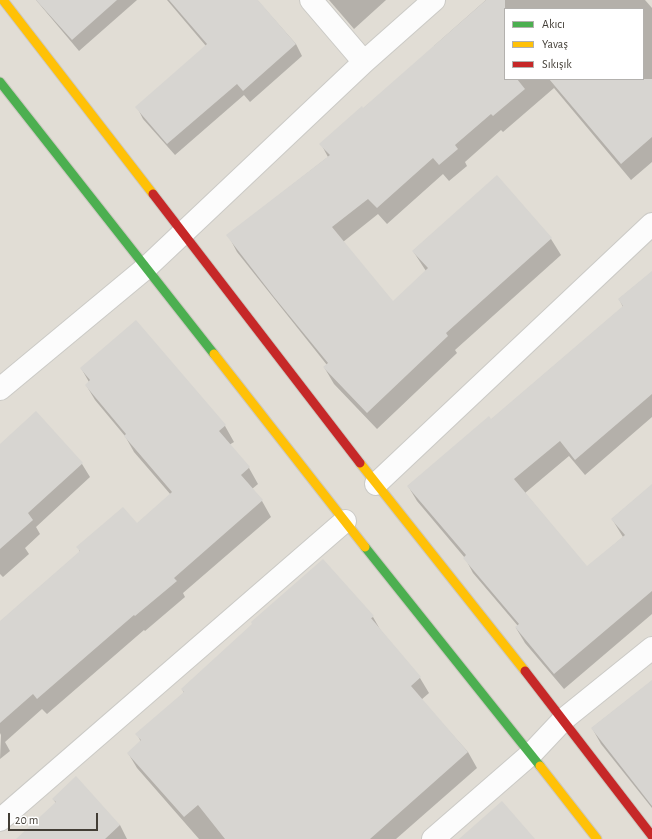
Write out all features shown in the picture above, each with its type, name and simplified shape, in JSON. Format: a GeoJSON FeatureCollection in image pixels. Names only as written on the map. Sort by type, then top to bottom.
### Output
{"type":"FeatureCollection","features":[{"type":"Feature","properties":{"kind":"street"},"geometry":{"type":"LineString","coordinates":[[3,0],[182,235],[376,484],[564,719],[652,836]]}},
{"type":"Feature","properties":{"kind":"street"},"geometry":{"type":"LineString","coordinates":[[311,0],[364,62]]}},
{"type":"Feature","properties":{"kind":"street"},"geometry":{"type":"LineString","coordinates":[[0,389],[182,235],[364,62],[434,0]]}},
{"type":"Feature","properties":{"kind":"street"},"geometry":{"type":"LineString","coordinates":[[0,82],[147,266],[345,521],[532,753],[597,839]]}},
{"type":"Feature","properties":{"kind":"street"},"geometry":{"type":"LineString","coordinates":[[376,484],[652,224]]}},
{"type":"Feature","properties":{"kind":"street"},"geometry":{"type":"LineString","coordinates":[[0,820],[345,521]]}},
{"type":"Feature","properties":{"kind":"street"},"geometry":{"type":"LineString","coordinates":[[433,839],[532,753],[564,719],[652,648]]}},
{"type":"Feature","properties":{"kind":"shaded area"},"geometry":{"type":"Polygon","coordinates":[[[0,0],[652,0],[652,839],[0,839],[0,0]]]}},
{"type":"Feature","properties":{"kind":"building"},"geometry":{"type":"Polygon","coordinates":[[[36,0],[117,0],[72,40],[36,0]]]}},
{"type":"Feature","properties":{"kind":"building"},"geometry":{"type":"Polygon","coordinates":[[[169,0],[258,0],[296,44],[243,91],[237,84],[167,144],[135,107],[207,44],[169,0]]]}},
{"type":"Feature","properties":{"kind":"building"},"geometry":{"type":"Polygon","coordinates":[[[486,0],[505,0],[504,80],[518,80],[525,89],[493,116],[491,114],[455,145],[458,149],[439,165],[433,158],[377,208],[368,199],[332,227],[393,301],[428,268],[412,251],[497,175],[552,238],[446,333],[448,336],[367,413],[323,367],[328,363],[226,235],[330,155],[319,144],[362,106],[363,108],[486,0]]]}},
{"type":"Feature","properties":{"kind":"building"},"geometry":{"type":"Polygon","coordinates":[[[652,79],[652,137],[621,164],[550,80],[652,79]]]}},
{"type":"Feature","properties":{"kind":"building"},"geometry":{"type":"Polygon","coordinates":[[[652,271],[652,394],[575,460],[560,441],[514,479],[587,566],[625,535],[611,519],[652,484],[652,591],[554,674],[515,627],[519,624],[463,558],[466,555],[407,486],[489,416],[491,419],[623,306],[618,299],[652,271]]]}},
{"type":"Feature","properties":{"kind":"building"},"geometry":{"type":"Polygon","coordinates":[[[136,320],[226,425],[219,431],[250,467],[241,475],[263,500],[174,578],[177,581],[135,616],[134,615],[37,699],[33,694],[0,723],[0,621],[80,551],[76,547],[123,507],[137,523],[172,492],[124,436],[126,434],[85,385],[90,380],[80,368],[136,320]]]}},
{"type":"Feature","properties":{"kind":"building"},"geometry":{"type":"Polygon","coordinates":[[[36,411],[83,463],[28,513],[33,520],[0,549],[0,444],[36,411]]]}},
{"type":"Feature","properties":{"kind":"building"},"geometry":{"type":"Polygon","coordinates":[[[323,559],[374,616],[371,618],[421,677],[411,686],[468,752],[370,839],[225,839],[198,805],[184,817],[127,753],[141,740],[135,734],[184,692],[181,689],[252,624],[251,622],[323,559]]]}},
{"type":"Feature","properties":{"kind":"building"},"geometry":{"type":"Polygon","coordinates":[[[652,680],[652,806],[591,728],[652,680]]]}},
{"type":"Feature","properties":{"kind":"building"},"geometry":{"type":"Polygon","coordinates":[[[76,776],[120,825],[105,839],[16,839],[56,802],[52,799],[76,776]]]}},
{"type":"Feature","properties":{"kind":"building"},"geometry":{"type":"Polygon","coordinates":[[[502,801],[535,839],[459,839],[502,801]]]}},
{"type":"Feature","properties":{"kind":"traffic: fast"},"geometry":{"type":"LineString","coordinates":[[0,82],[214,354]]}},
{"type":"Feature","properties":{"kind":"traffic: fast"},"geometry":{"type":"LineString","coordinates":[[365,547],[540,766]]}},
{"type":"Feature","properties":{"kind":"traffic: slow"},"geometry":{"type":"LineString","coordinates":[[3,0],[153,194]]}},
{"type":"Feature","properties":{"kind":"traffic: slow"},"geometry":{"type":"LineString","coordinates":[[214,354],[365,547]]}},
{"type":"Feature","properties":{"kind":"traffic: slow"},"geometry":{"type":"LineString","coordinates":[[360,463],[525,671]]}},
{"type":"Feature","properties":{"kind":"traffic: slow"},"geometry":{"type":"LineString","coordinates":[[540,766],[597,839]]}},
{"type":"Feature","properties":{"kind":"traffic: jam"},"geometry":{"type":"LineString","coordinates":[[153,194],[360,463]]}},
{"type":"Feature","properties":{"kind":"traffic: jam"},"geometry":{"type":"LineString","coordinates":[[525,671],[652,836]]}}]}
